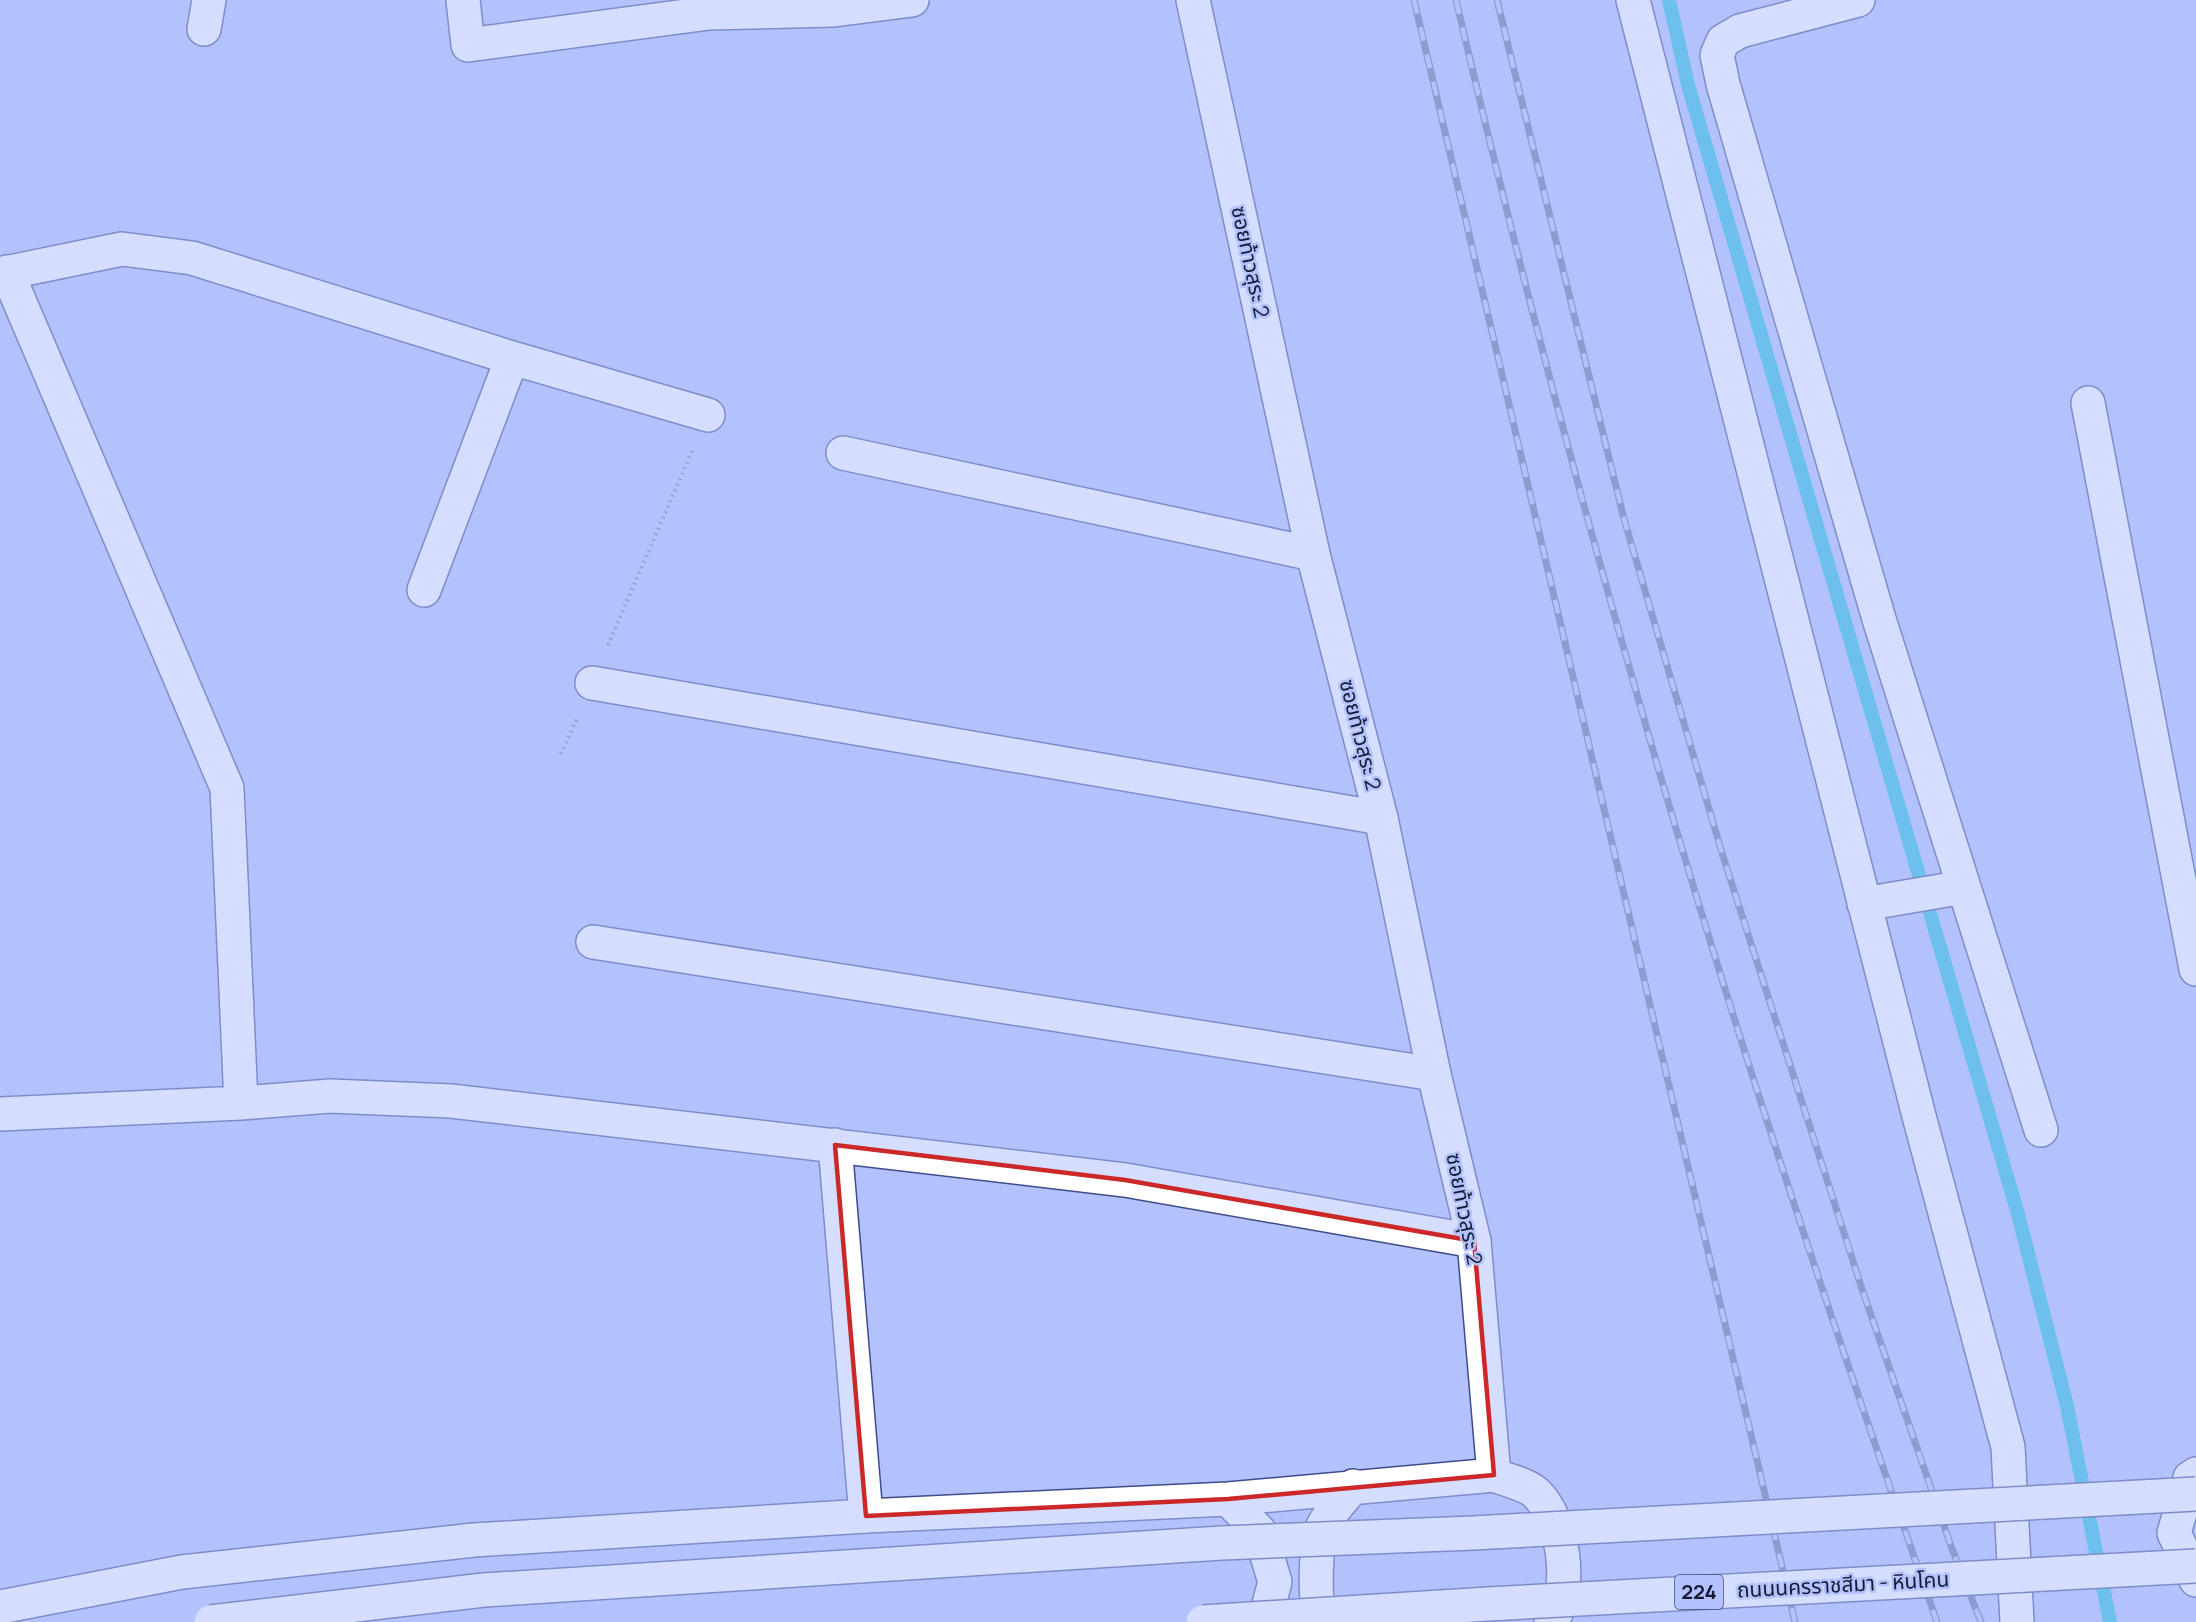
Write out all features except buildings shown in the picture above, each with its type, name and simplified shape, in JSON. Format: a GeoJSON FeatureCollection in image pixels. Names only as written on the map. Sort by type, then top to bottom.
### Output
{"type":"FeatureCollection","features":[{"type":"Feature","properties":{"kind":"street"},"geometry":{"type":"LineString","coordinates":[[463,0],[468,45],[708,7],[834,10],[912,0]]}},
{"type":"Feature","properties":{"kind":"street","name":"ซอยท้าวสุระ 2"},"geometry":{"type":"LineString","coordinates":[[1192,0],[1314,554],[1381,818],[1434,1074],[1474,1242],[1494,1475]]}},
{"type":"Feature","properties":{"kind":"street"},"geometry":{"type":"LineString","coordinates":[[1633,0],[1880,901],[2008,1447],[2017,1622]]}},
{"type":"Feature","properties":{"kind":"street"},"geometry":{"type":"LineString","coordinates":[[1858,0],[1740,31],[1723,41],[1717,55],[1723,84],[1879,619],[1954,889],[2041,1130]]}},
{"type":"Feature","properties":{"kind":"street"},"geometry":{"type":"LineString","coordinates":[[241,1103],[226,788],[4,273],[122,249],[192,258],[512,358],[708,415]]}},
{"type":"Feature","properties":{"kind":"street"},"geometry":{"type":"LineString","coordinates":[[424,590],[512,358]]}},
{"type":"Feature","properties":{"kind":"street"},"geometry":{"type":"LineString","coordinates":[[2088,402],[2196,969]]}},
{"type":"Feature","properties":{"kind":"street"},"geometry":{"type":"LineString","coordinates":[[843,453],[1314,554]]}},
{"type":"Feature","properties":{"kind":"street"},"geometry":{"type":"LineString","coordinates":[[592,683],[1381,818]]}},
{"type":"Feature","properties":{"kind":"street"},"geometry":{"type":"LineString","coordinates":[[1880,901],[1954,889]]}},
{"type":"Feature","properties":{"kind":"street"},"geometry":{"type":"LineString","coordinates":[[593,942],[1434,1074]]}},
{"type":"Feature","properties":{"kind":"street"},"geometry":{"type":"LineString","coordinates":[[0,1114],[241,1103],[330,1096],[451,1101],[1125,1180],[1474,1242]]}},
{"type":"Feature","properties":{"kind":"street"},"geometry":{"type":"LineString","coordinates":[[835,1145],[866,1516]]}},
{"type":"Feature","properties":{"kind":"street"},"geometry":{"type":"LineString","coordinates":[[2196,1474],[2190,1478],[2174,1533],[2196,1580]]}},
{"type":"Feature","properties":{"kind":"street"},"geometry":{"type":"LineString","coordinates":[[0,1607],[182,1572],[474,1540],[866,1516],[1228,1499],[1494,1475],[1534,1491],[1548,1507],[1565,1563],[1557,1613],[1551,1622]]}},
{"type":"Feature","properties":{"kind":"street"},"geometry":{"type":"LineString","coordinates":[[1321,1622],[1317,1612],[1316,1579],[1322,1528],[1353,1486]]}},
{"type":"Feature","properties":{"kind":"street"},"geometry":{"type":"LineString","coordinates":[[211,1622],[484,1590],[1222,1543],[1473,1533],[2196,1494]]}},
{"type":"Feature","properties":{"kind":"street"},"geometry":{"type":"LineString","coordinates":[[1228,1499],[1260,1532],[1275,1582],[1264,1622]]}},
{"type":"Feature","properties":{"kind":"street","name":"ถนนนครราชสีมา - หินโคน"},"geometry":{"type":"LineString","coordinates":[[1203,1622],[1488,1604],[2196,1566]]}},
{"type":"Feature","properties":{"kind":"path"},"geometry":{"type":"LineString","coordinates":[[561,754],[708,415]]}},
{"type":"Feature","properties":{"kind":"highlighted area"},"geometry":{"type":"Polygon","coordinates":[[[835,1145],[1125,1180],[1474,1241],[1494,1475],[1228,1499],[866,1516],[835,1145]]]}},
{"type":"Feature","properties":{"kind":"waterway"},"geometry":{"type":"LineString","coordinates":[[1669,0],[1688,85],[2018,1214],[2067,1406],[2110,1622]]}},
{"type":"Feature","properties":{"kind":"railway"},"geometry":{"type":"LineString","coordinates":[[1414,0],[1795,1622]]}},
{"type":"Feature","properties":{"kind":"railway"},"geometry":{"type":"LineString","coordinates":[[1456,0],[1564,433],[1670,809],[1779,1159],[1937,1622]]}},
{"type":"Feature","properties":{"kind":"railway"},"geometry":{"type":"LineString","coordinates":[[1497,0],[1624,519],[1722,853],[1862,1289],[1951,1546],[1981,1622]]}}]}
